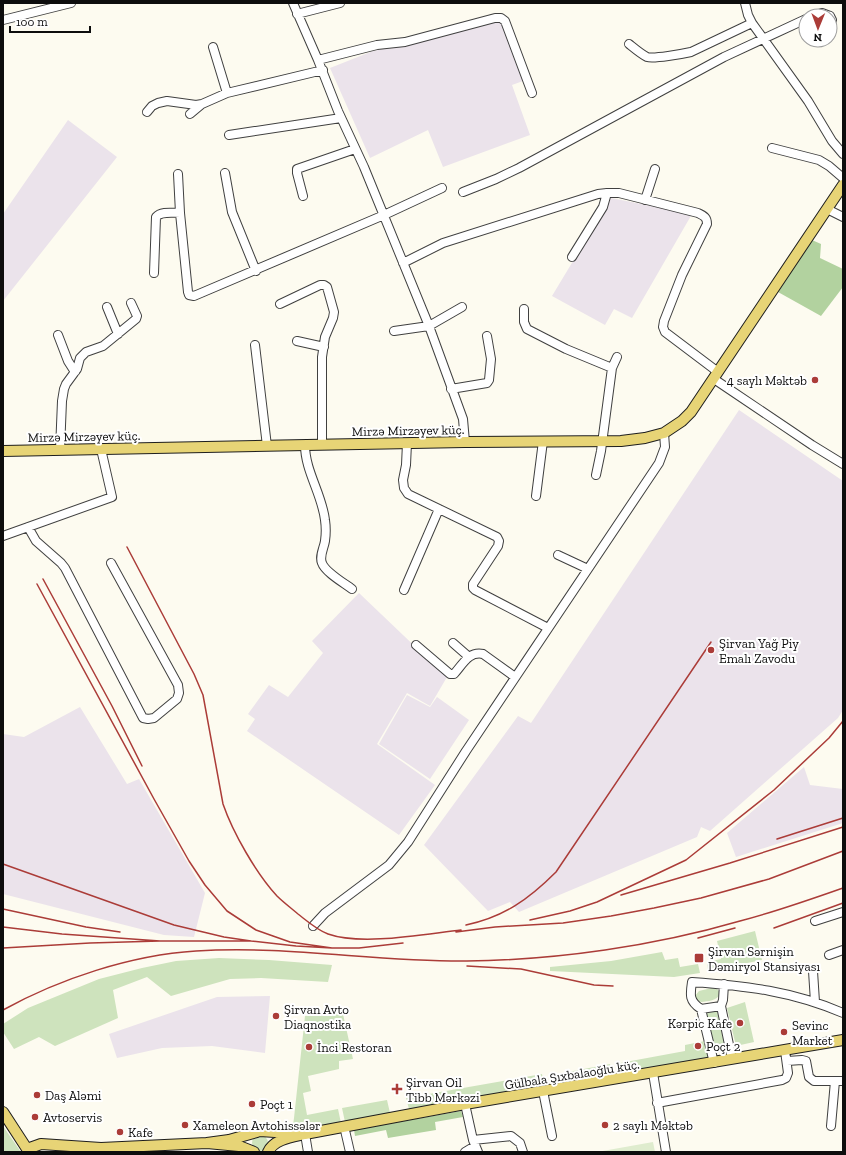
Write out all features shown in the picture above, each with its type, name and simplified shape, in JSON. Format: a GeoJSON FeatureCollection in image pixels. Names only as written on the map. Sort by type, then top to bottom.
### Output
{"type":"FeatureCollection","features":[{"type":"Feature","properties":{"kind":"main road","name":"Mirzə Mirzəyev küç."},"geometry":{"type":"LineString","coordinates":[[3,451],[465,442],[602,442],[635,440],[664,433],[682,421],[691,412],[843,185]]}},
{"type":"Feature","properties":{"kind":"main road","name":"Gülbala Şıxbalaoğlu küç."},"geometry":{"type":"LineString","coordinates":[[305,1134],[465,1104],[732,1059],[786,1056],[843,1040]]}},
{"type":"Feature","properties":{"kind":"main road"},"geometry":{"type":"LineString","coordinates":[[3,1112],[28,1150],[41,1144],[101,1148],[207,1143],[229,1140],[258,1132],[305,1134]]}},
{"type":"Feature","properties":{"kind":"main road"},"geometry":{"type":"LineString","coordinates":[[207,1143],[230,1144],[251,1149],[251,1136],[258,1132],[266,1133],[270,1138],[271,1145],[268,1151]]}},
{"type":"Feature","properties":{"kind":"main road"},"geometry":{"type":"LineString","coordinates":[[268,1151],[282,1140],[305,1134]]}},
{"type":"Feature","properties":{"kind":"street"},"geometry":{"type":"LineString","coordinates":[[3,20],[71,3]]}},
{"type":"Feature","properties":{"kind":"street"},"geometry":{"type":"LineString","coordinates":[[293,3],[323,70],[341,118],[384,215],[429,326],[463,419],[465,442]]}},
{"type":"Feature","properties":{"kind":"street"},"geometry":{"type":"LineString","coordinates":[[297,14],[340,3]]}},
{"type":"Feature","properties":{"kind":"street"},"geometry":{"type":"LineString","coordinates":[[745,3],[752,23],[808,101],[832,141],[843,154]]}},
{"type":"Feature","properties":{"kind":"street"},"geometry":{"type":"LineString","coordinates":[[318,60],[366,47],[405,42],[495,18],[501,18],[505,21],[532,93]]}},
{"type":"Feature","properties":{"kind":"street"},"geometry":{"type":"LineString","coordinates":[[629,44],[646,56],[652,57],[683,54],[752,23]]}},
{"type":"Feature","properties":{"kind":"street"},"geometry":{"type":"LineString","coordinates":[[463,192],[519,168],[724,57],[798,23]]}},
{"type":"Feature","properties":{"kind":"street"},"geometry":{"type":"LineString","coordinates":[[212,47],[227,93]]}},
{"type":"Feature","properties":{"kind":"street"},"geometry":{"type":"LineString","coordinates":[[147,112],[152,106],[158,103],[168,101],[196,105],[202,104],[227,93],[323,70]]}},
{"type":"Feature","properties":{"kind":"street"},"geometry":{"type":"LineString","coordinates":[[190,114],[202,104]]}},
{"type":"Feature","properties":{"kind":"street"},"geometry":{"type":"LineString","coordinates":[[229,135],[341,118]]}},
{"type":"Feature","properties":{"kind":"street"},"geometry":{"type":"LineString","coordinates":[[772,148],[819,160],[843,178]]}},
{"type":"Feature","properties":{"kind":"street"},"geometry":{"type":"LineString","coordinates":[[303,196],[297,169],[355,149]]}},
{"type":"Feature","properties":{"kind":"street"},"geometry":{"type":"LineString","coordinates":[[645,200],[655,169]]}},
{"type":"Feature","properties":{"kind":"street"},"geometry":{"type":"LineString","coordinates":[[225,173],[232,212],[256,270]]}},
{"type":"Feature","properties":{"kind":"street"},"geometry":{"type":"LineString","coordinates":[[178,174],[180,213],[188,292],[191,296],[197,296],[384,215],[442,188]]}},
{"type":"Feature","properties":{"kind":"street"},"geometry":{"type":"LineString","coordinates":[[572,257],[603,207],[607,193]]}},
{"type":"Feature","properties":{"kind":"street"},"geometry":{"type":"LineString","coordinates":[[403,263],[443,243],[598,194],[619,193],[705,216],[707,224],[682,275],[664,321],[663,327],[665,332],[716,376],[812,445],[843,464]]}},
{"type":"Feature","properties":{"kind":"street"},"geometry":{"type":"LineString","coordinates":[[827,209],[843,217]]}},
{"type":"Feature","properties":{"kind":"street"},"geometry":{"type":"LineString","coordinates":[[154,273],[156,218],[158,215],[162,214],[180,213]]}},
{"type":"Feature","properties":{"kind":"street"},"geometry":{"type":"LineString","coordinates":[[280,304],[320,285],[327,287],[334,312],[333,318],[327,330],[321,378],[322,445]]}},
{"type":"Feature","properties":{"kind":"street"},"geometry":{"type":"LineString","coordinates":[[60,450],[62,401],[66,384],[75,372],[82,355],[103,346],[136,319],[137,316],[131,303]]}},
{"type":"Feature","properties":{"kind":"street"},"geometry":{"type":"LineString","coordinates":[[107,307],[118,334]]}},
{"type":"Feature","properties":{"kind":"street"},"geometry":{"type":"LineString","coordinates":[[394,331],[429,326],[462,307]]}},
{"type":"Feature","properties":{"kind":"street"},"geometry":{"type":"LineString","coordinates":[[524,309],[524,322],[527,329],[566,349],[612,368]]}},
{"type":"Feature","properties":{"kind":"street"},"geometry":{"type":"LineString","coordinates":[[58,335],[68,361],[75,372]]}},
{"type":"Feature","properties":{"kind":"street"},"geometry":{"type":"LineString","coordinates":[[452,390],[487,382],[489,380],[491,359],[487,336]]}},
{"type":"Feature","properties":{"kind":"street"},"geometry":{"type":"LineString","coordinates":[[297,341],[324,346]]}},
{"type":"Feature","properties":{"kind":"street"},"geometry":{"type":"LineString","coordinates":[[255,345],[267,446]]}},
{"type":"Feature","properties":{"kind":"street"},"geometry":{"type":"LineString","coordinates":[[596,475],[612,368],[617,357]]}},
{"type":"Feature","properties":{"kind":"street"},"geometry":{"type":"LineString","coordinates":[[313,926],[325,913],[381,872],[400,853],[408,842],[466,751],[658,463],[665,447],[664,433]]}},
{"type":"Feature","properties":{"kind":"street"},"geometry":{"type":"LineString","coordinates":[[536,496],[543,441]]}},
{"type":"Feature","properties":{"kind":"street"},"geometry":{"type":"LineString","coordinates":[[407,443],[406,465],[403,480],[404,488],[408,494],[497,537],[499,541],[498,546],[473,584],[473,588],[548,628]]}},
{"type":"Feature","properties":{"kind":"street"},"geometry":{"type":"LineString","coordinates":[[305,445],[305,455],[322,503],[325,518],[326,531],[322,562],[330,572],[352,589]]}},
{"type":"Feature","properties":{"kind":"street"},"geometry":{"type":"LineString","coordinates":[[3,536],[112,497],[101,449]]}},
{"type":"Feature","properties":{"kind":"street"},"geometry":{"type":"LineString","coordinates":[[404,590],[439,509]]}},
{"type":"Feature","properties":{"kind":"street"},"geometry":{"type":"LineString","coordinates":[[28,527],[36,541],[65,568],[144,718],[154,718],[178,699],[178,685],[111,563]]}},
{"type":"Feature","properties":{"kind":"street"},"geometry":{"type":"LineString","coordinates":[[558,555],[588,569]]}},
{"type":"Feature","properties":{"kind":"street"},"geometry":{"type":"LineString","coordinates":[[453,643],[469,657]]}},
{"type":"Feature","properties":{"kind":"street"},"geometry":{"type":"LineString","coordinates":[[416,646],[450,674],[454,674],[475,652],[483,654],[515,677]]}},
{"type":"Feature","properties":{"kind":"street"},"geometry":{"type":"LineString","coordinates":[[815,921],[843,912]]}},
{"type":"Feature","properties":{"kind":"street"},"geometry":{"type":"LineString","coordinates":[[829,955],[843,950]]}},
{"type":"Feature","properties":{"kind":"street"},"geometry":{"type":"LineString","coordinates":[[813,971],[815,1002]]}},
{"type":"Feature","properties":{"kind":"street"},"geometry":{"type":"LineString","coordinates":[[714,1063],[701,1009],[694,1004],[691,999],[692,982],[724,984],[769,990],[815,1002],[843,1013]]}},
{"type":"Feature","properties":{"kind":"street"},"geometry":{"type":"LineString","coordinates":[[724,984],[721,1006],[732,1059]]}},
{"type":"Feature","properties":{"kind":"street"},"geometry":{"type":"LineString","coordinates":[[701,1009],[721,1006]]}},
{"type":"Feature","properties":{"kind":"street"},"geometry":{"type":"LineString","coordinates":[[657,1103],[782,1080],[786,1078],[788,1073],[786,1056],[806,1061],[809,1077],[814,1080],[839,1081],[831,1126]]}},
{"type":"Feature","properties":{"kind":"street"},"geometry":{"type":"LineString","coordinates":[[654,1073],[657,1103],[666,1152]]}},
{"type":"Feature","properties":{"kind":"street"},"geometry":{"type":"LineString","coordinates":[[543,1092],[552,1136]]}},
{"type":"Feature","properties":{"kind":"street"},"geometry":{"type":"LineString","coordinates":[[465,1104],[475,1146]]}},
{"type":"Feature","properties":{"kind":"street"},"geometry":{"type":"LineString","coordinates":[[344,1126],[350,1152]]}},
{"type":"Feature","properties":{"kind":"street"},"geometry":{"type":"LineString","coordinates":[[305,1134],[308,1152]]}},
{"type":"Feature","properties":{"kind":"street"},"geometry":{"type":"LineString","coordinates":[[465,1152],[475,1146],[511,1136],[520,1143],[523,1152]]}},
{"type":"Feature","properties":{"kind":"shaded area"},"geometry":{"type":"Polygon","coordinates":[[[501,21],[523,81],[512,85],[530,135],[443,167],[428,130],[370,158],[330,68],[373,51],[501,21]]]}},
{"type":"Feature","properties":{"kind":"shaded area"},"geometry":{"type":"Polygon","coordinates":[[[68,120],[117,157],[3,301],[3,214],[68,120]]]}},
{"type":"Feature","properties":{"kind":"shaded area"},"geometry":{"type":"Polygon","coordinates":[[[611,198],[692,214],[632,318],[614,309],[605,325],[552,296],[611,198]]]}},
{"type":"Feature","properties":{"kind":"shaded area","name":"Şirvan Yağ Piy Emalı Zavodu"},"geometry":{"type":"Polygon","coordinates":[[[739,410],[843,481],[843,710],[838,718],[710,831],[701,827],[697,837],[519,912],[510,902],[488,911],[424,845],[518,716],[531,723],[739,410]]]}},
{"type":"Feature","properties":{"kind":"shaded area"},"geometry":{"type":"Polygon","coordinates":[[[359,593],[447,677],[430,706],[407,693],[377,744],[435,785],[399,835],[247,731],[255,719],[248,714],[269,685],[288,697],[323,653],[312,641],[359,593]]]}},
{"type":"Feature","properties":{"kind":"shaded area"},"geometry":{"type":"Polygon","coordinates":[[[407,695],[430,707],[437,697],[469,720],[430,779],[379,744],[407,695]]]}},
{"type":"Feature","properties":{"kind":"shaded area"},"geometry":{"type":"Polygon","coordinates":[[[80,707],[127,784],[139,779],[205,893],[194,937],[164,935],[3,894],[3,734],[24,737],[80,707]]]}},
{"type":"Feature","properties":{"kind":"shaded area"},"geometry":{"type":"Polygon","coordinates":[[[804,767],[810,785],[843,789],[843,823],[736,857],[727,833],[804,767]]]}},
{"type":"Feature","properties":{"kind":"shaded area"},"geometry":{"type":"Polygon","coordinates":[[[270,996],[265,1053],[212,1046],[162,1048],[117,1058],[109,1034],[217,997],[270,996]]]}},
{"type":"Feature","properties":{"kind":"green space"},"geometry":{"type":"Polygon","coordinates":[[[812,240],[821,244],[820,258],[843,269],[843,287],[821,316],[778,292],[812,240]]]}},
{"type":"Feature","properties":{"kind":"green space"},"geometry":{"type":"Polygon","coordinates":[[[755,931],[762,960],[708,971],[707,962],[721,959],[717,941],[755,931]]]}},
{"type":"Feature","properties":{"kind":"green space"},"geometry":{"type":"Polygon","coordinates":[[[662,952],[665,960],[678,958],[680,967],[698,964],[700,973],[674,977],[550,971],[550,967],[611,961],[662,952]]]}},
{"type":"Feature","properties":{"kind":"green space"},"geometry":{"type":"Polygon","coordinates":[[[219,958],[332,965],[328,982],[261,978],[230,979],[171,996],[147,977],[113,990],[118,1018],[55,1046],[39,1037],[14,1049],[3,1032],[3,1024],[28,1008],[99,979],[176,961],[219,958]]]}},
{"type":"Feature","properties":{"kind":"green space"},"geometry":{"type":"Polygon","coordinates":[[[711,988],[719,991],[720,994],[717,998],[701,1002],[695,999],[695,996],[699,991],[711,988]]]}},
{"type":"Feature","properties":{"kind":"green space"},"geometry":{"type":"Polygon","coordinates":[[[745,1002],[754,1042],[736,1046],[727,1008],[745,1002]]]}},
{"type":"Feature","properties":{"kind":"green space"},"geometry":{"type":"Polygon","coordinates":[[[717,1011],[725,1048],[714,1050],[706,1013],[717,1011]]]}},
{"type":"Feature","properties":{"kind":"green space"},"geometry":{"type":"Polygon","coordinates":[[[343,1014],[353,1059],[339,1061],[339,1069],[308,1076],[311,1091],[303,1093],[307,1115],[338,1109],[341,1123],[307,1130],[295,1129],[293,1125],[305,1016],[343,1014]]]}},
{"type":"Feature","properties":{"kind":"green space"},"geometry":{"type":"Polygon","coordinates":[[[705,1041],[708,1057],[622,1073],[620,1063],[685,1051],[685,1045],[705,1041]]]}},
{"type":"Feature","properties":{"kind":"green space"},"geometry":{"type":"Polygon","coordinates":[[[610,1064],[612,1074],[570,1081],[568,1072],[610,1064]]]}},
{"type":"Feature","properties":{"kind":"green space"},"geometry":{"type":"Polygon","coordinates":[[[542,1074],[543,1080],[534,1082],[535,1086],[409,1109],[406,1098],[542,1074]]]}},
{"type":"Feature","properties":{"kind":"green space"},"geometry":{"type":"Polygon","coordinates":[[[387,1100],[390,1113],[345,1122],[342,1108],[387,1100]]]}},
{"type":"Feature","properties":{"kind":"green space"},"geometry":{"type":"Polygon","coordinates":[[[461,1111],[463,1117],[435,1122],[436,1130],[388,1138],[386,1130],[355,1136],[354,1130],[461,1111]]]}},
{"type":"Feature","properties":{"kind":"green space"},"geometry":{"type":"Polygon","coordinates":[[[3,1126],[21,1152],[4,1152],[3,1126]]]}},
{"type":"Feature","properties":{"kind":"green space"},"geometry":{"type":"Polygon","coordinates":[[[260,1135],[266,1137],[268,1143],[266,1149],[260,1151],[254,1149],[252,1143],[254,1137],[260,1135]]]}},
{"type":"Feature","properties":{"kind":"green space"},"geometry":{"type":"Polygon","coordinates":[[[653,1142],[655,1152],[597,1152],[653,1142]]]}},
{"type":"Feature","properties":{"kind":"railway"},"geometry":{"type":"LineString","coordinates":[[127,547],[194,674],[203,695],[223,804],[239,840],[269,887],[298,914],[316,928],[328,934],[358,939],[376,939],[461,930]]}},
{"type":"Feature","properties":{"kind":"railway"},"geometry":{"type":"LineString","coordinates":[[43,579],[112,706],[142,766]]}},
{"type":"Feature","properties":{"kind":"railway"},"geometry":{"type":"LineString","coordinates":[[37,584],[154,799],[189,861],[205,885],[227,911],[256,930],[290,942],[332,948],[251,941]]}},
{"type":"Feature","properties":{"kind":"railway"},"geometry":{"type":"LineString","coordinates":[[466,925],[480,922],[515,906],[536,891],[556,872],[711,642]]}},
{"type":"Feature","properties":{"kind":"railway"},"geometry":{"type":"LineString","coordinates":[[530,920],[570,911],[597,902],[686,860],[774,790],[829,738],[843,721]]}},
{"type":"Feature","properties":{"kind":"railway"},"geometry":{"type":"LineString","coordinates":[[777,839],[843,818]]}},
{"type":"Feature","properties":{"kind":"railway"},"geometry":{"type":"LineString","coordinates":[[621,895],[730,863],[843,827]]}},
{"type":"Feature","properties":{"kind":"railway"},"geometry":{"type":"LineString","coordinates":[[456,932],[495,927],[563,923],[654,908],[701,898],[769,879],[843,851]]}},
{"type":"Feature","properties":{"kind":"railway"},"geometry":{"type":"LineString","coordinates":[[3,864],[174,925],[224,937],[251,941],[160,941]]}},
{"type":"Feature","properties":{"kind":"railway"},"geometry":{"type":"LineString","coordinates":[[3,1010],[48,988],[96,970],[121,963],[171,953],[264,950],[433,961],[536,958],[605,950],[674,938],[779,910],[843,888]]}},
{"type":"Feature","properties":{"kind":"railway"},"geometry":{"type":"LineString","coordinates":[[774,928],[843,903]]}},
{"type":"Feature","properties":{"kind":"railway"},"geometry":{"type":"LineString","coordinates":[[3,909],[86,927],[120,932]]}},
{"type":"Feature","properties":{"kind":"railway"},"geometry":{"type":"LineString","coordinates":[[3,927],[62,934],[160,941],[3,948]]}},
{"type":"Feature","properties":{"kind":"railway"},"geometry":{"type":"LineString","coordinates":[[698,938],[735,928]]}},
{"type":"Feature","properties":{"kind":"railway"},"geometry":{"type":"LineString","coordinates":[[332,948],[359,948],[403,943]]}},
{"type":"Feature","properties":{"kind":"railway"},"geometry":{"type":"LineString","coordinates":[[467,966],[521,969],[594,985],[613,986]]}},
{"type":"Feature","properties":{"kind":"place","name":"4 saylı Məktəb"},"geometry":{"type":"Point","coordinates":[815,380]}},
{"type":"Feature","properties":{"kind":"place","name":"Şirvan Yağ Piy Emalı Zavodu"},"geometry":{"type":"Point","coordinates":[711,650]}},
{"type":"Feature","properties":{"kind":"place","name":"Şirvan Sərnişin Dəmiryol Stansiyası"},"geometry":{"type":"Point","coordinates":[699,958]}},
{"type":"Feature","properties":{"kind":"place","name":"Şirvan Avto Diaqnostika"},"geometry":{"type":"Point","coordinates":[276,1016]}},
{"type":"Feature","properties":{"kind":"place","name":"Kərpic Kafe"},"geometry":{"type":"Point","coordinates":[740,1023]}},
{"type":"Feature","properties":{"kind":"place","name":"Sevinc Market"},"geometry":{"type":"Point","coordinates":[784,1032]}},
{"type":"Feature","properties":{"kind":"place","name":"Poçt 2"},"geometry":{"type":"Point","coordinates":[698,1046]}},
{"type":"Feature","properties":{"kind":"place","name":"İnci Restoran"},"geometry":{"type":"Point","coordinates":[309,1047]}},
{"type":"Feature","properties":{"kind":"place","name":"Şirvan Oil Tibb Mərkəzi"},"geometry":{"type":"Point","coordinates":[397,1089]}},
{"type":"Feature","properties":{"kind":"place","name":"Daş Aləmi"},"geometry":{"type":"Point","coordinates":[37,1095]}},
{"type":"Feature","properties":{"kind":"place","name":"Poçt 1"},"geometry":{"type":"Point","coordinates":[252,1104]}},
{"type":"Feature","properties":{"kind":"place","name":"Avtoservis"},"geometry":{"type":"Point","coordinates":[35,1117]}},
{"type":"Feature","properties":{"kind":"place","name":"Xameleon Avtohissələr"},"geometry":{"type":"Point","coordinates":[185,1125]}},
{"type":"Feature","properties":{"kind":"place","name":"2 saylı Məktəb"},"geometry":{"type":"Point","coordinates":[605,1125]}},
{"type":"Feature","properties":{"kind":"place","name":"Kafe"},"geometry":{"type":"Point","coordinates":[120,1132]}}]}
